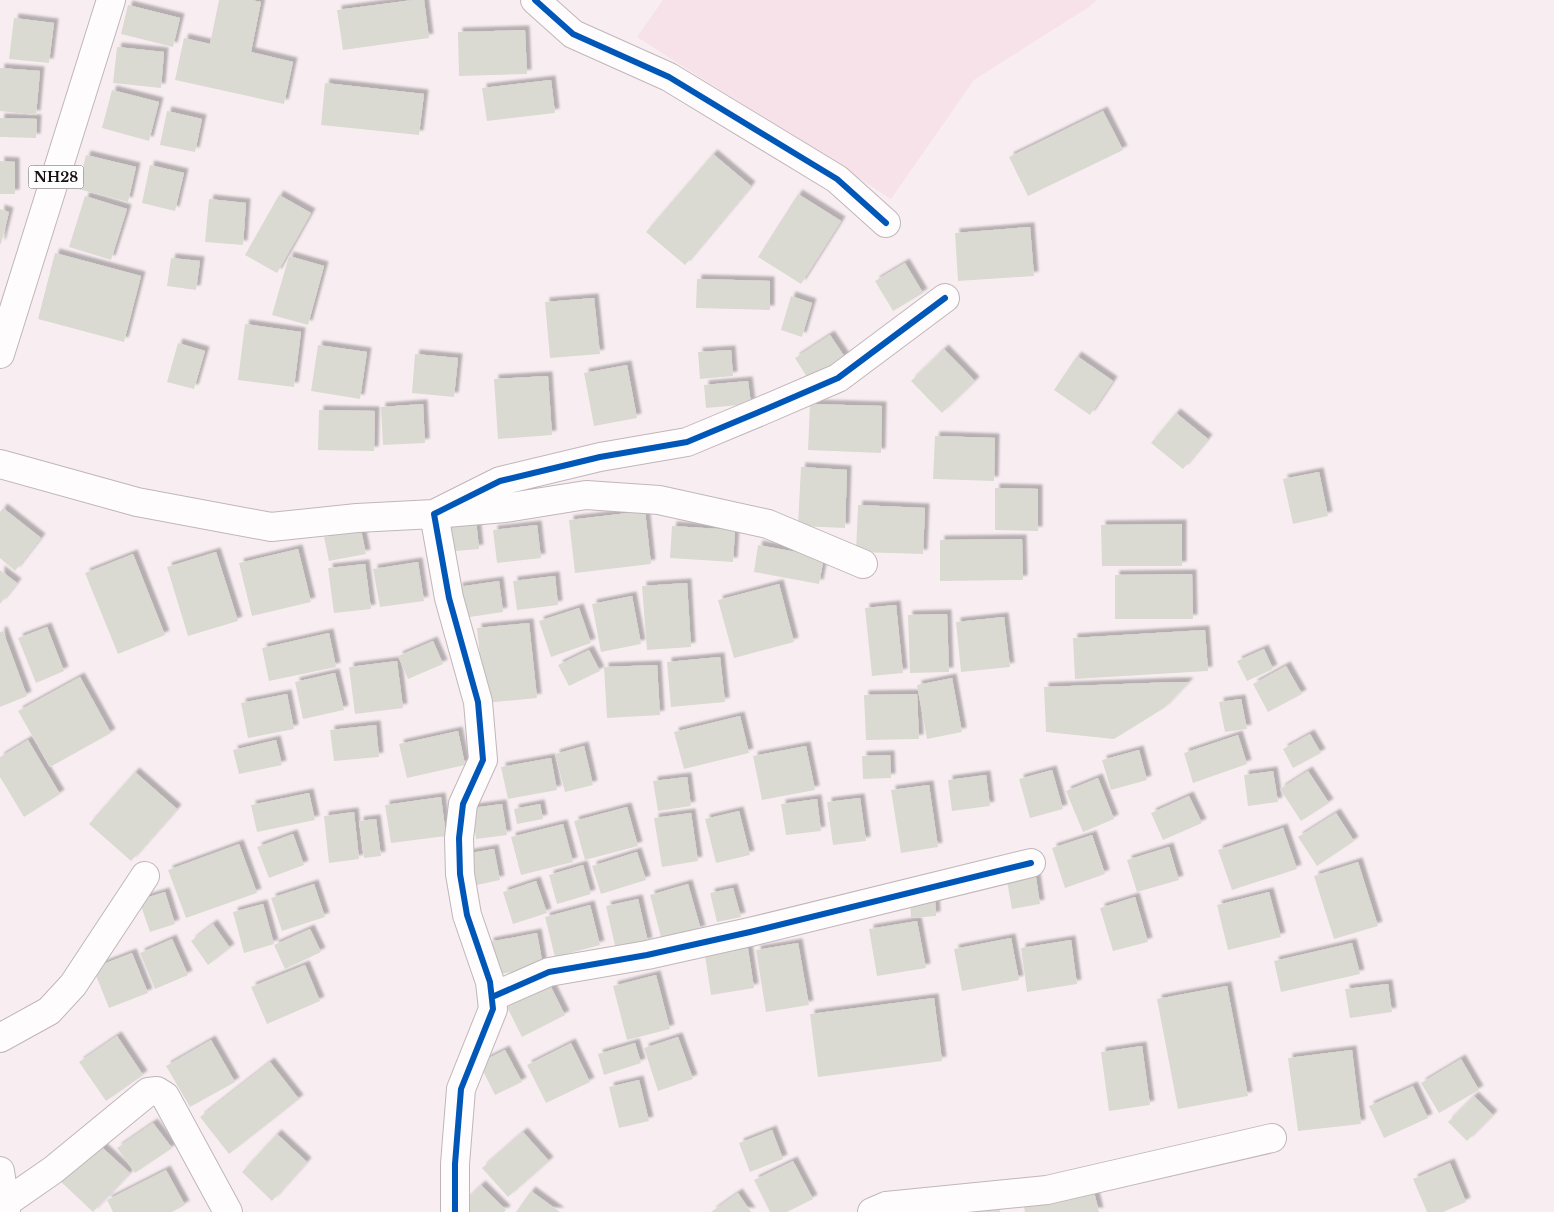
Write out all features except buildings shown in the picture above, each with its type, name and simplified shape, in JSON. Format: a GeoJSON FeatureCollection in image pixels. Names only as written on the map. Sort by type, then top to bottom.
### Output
{"type":"FeatureCollection","features":[{"type":"Feature","properties":{"kind":"main road","name":"NH28"},"geometry":{"type":"LineString","coordinates":[[0,354],[111,0]]}},
{"type":"Feature","properties":{"kind":"main road"},"geometry":{"type":"LineString","coordinates":[[534,0],[573,34],[669,77],[836,179],[886,223]]}},
{"type":"Feature","properties":{"kind":"main road"},"geometry":{"type":"LineString","coordinates":[[434,514],[500,481],[600,457],[687,442],[760,412],[838,378],[945,298]]}},
{"type":"Feature","properties":{"kind":"main road"},"geometry":{"type":"LineString","coordinates":[[0,464],[137,502],[271,527],[357,518],[505,508],[586,495],[659,500],[768,524],[863,564]]}},
{"type":"Feature","properties":{"kind":"main road"},"geometry":{"type":"LineString","coordinates":[[434,514],[449,598],[478,702],[483,760],[463,804],[458,838],[460,874],[467,915],[490,982],[493,1009],[462,1089],[455,1164],[455,1212]]}},
{"type":"Feature","properties":{"kind":"main road"},"geometry":{"type":"LineString","coordinates":[[492,997],[548,972],[647,955],[732,936],[1032,863]]}},
{"type":"Feature","properties":{"kind":"main road"},"geometry":{"type":"LineString","coordinates":[[0,1038],[49,1011],[73,985],[145,876]]}},
{"type":"Feature","properties":{"kind":"main road"},"geometry":{"type":"LineString","coordinates":[[5,1208],[148,1092],[157,1090],[165,1096],[228,1212]]}},
{"type":"Feature","properties":{"kind":"main road"},"geometry":{"type":"LineString","coordinates":[[872,1212],[886,1206],[1047,1190],[1272,1138]]}},
{"type":"Feature","properties":{"kind":"main road"},"geometry":{"type":"LineString","coordinates":[[0,1171],[5,1208]]}},
{"type":"Feature","properties":{"kind":"shaded area"},"geometry":{"type":"Polygon","coordinates":[[[663,0],[1097,0],[1089,7],[974,80],[891,199],[637,37],[663,0]]]}},
{"type":"Feature","properties":{"kind":"cycle path"},"geometry":{"type":"LineString","coordinates":[[535,0],[573,34],[669,77],[837,179],[886,223]]}},
{"type":"Feature","properties":{"kind":"cycle path"},"geometry":{"type":"LineString","coordinates":[[455,1212],[455,1164],[461,1089],[493,1009],[490,982],[467,915],[460,874],[459,838],[463,804],[483,760],[478,702],[449,598],[434,514],[500,481],[600,457],[687,442],[759,412],[838,378],[945,298]]}},
{"type":"Feature","properties":{"kind":"cycle path"},"geometry":{"type":"LineString","coordinates":[[492,997],[549,972],[647,955],[750,932],[1031,863]]}}]}
